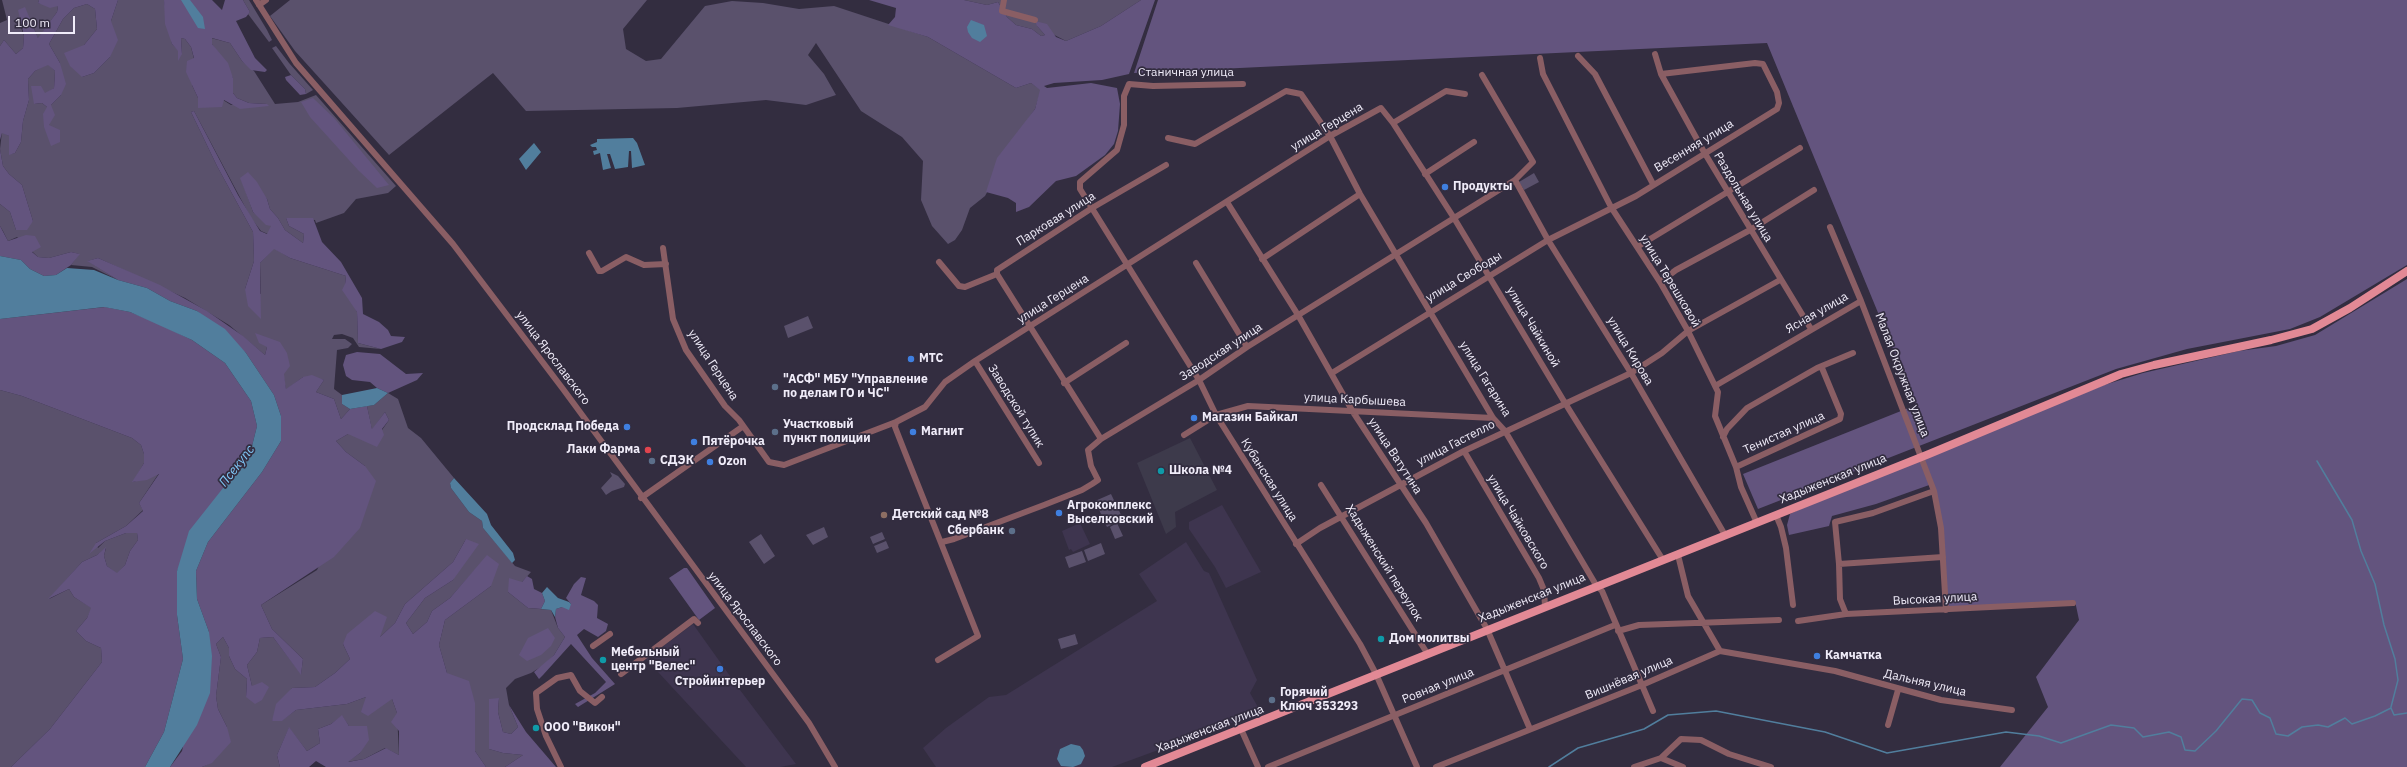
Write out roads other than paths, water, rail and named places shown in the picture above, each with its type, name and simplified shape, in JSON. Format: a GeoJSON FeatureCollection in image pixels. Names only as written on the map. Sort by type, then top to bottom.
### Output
{"type":"FeatureCollection","features":[{"type":"Feature","properties":{"kind":"main road","name":"Хадыженская улица"},"geometry":{"type":"LineString","coordinates":[[1145,767],[1596,585],[1725,536],[2132,370],[2271,340],[2312,329],[2350,308],[2407,271]]}},
{"type":"Feature","properties":{"kind":"street"},"geometry":{"type":"LineString","coordinates":[[257,3],[266,0]]}},
{"type":"Feature","properties":{"kind":"street"},"geometry":{"type":"LineString","coordinates":[[1004,0],[1002,11],[1035,20]]}},
{"type":"Feature","properties":{"kind":"street","name":"улица Ярославского"},"geometry":{"type":"LineString","coordinates":[[257,3],[283,44],[321,92],[453,244],[563,389],[641,498],[809,724],[835,767]]}},
{"type":"Feature","properties":{"kind":"street","name":"Раздольная улица"},"geometry":{"type":"LineString","coordinates":[[1655,54],[1661,74],[1704,152],[1811,329]]}},
{"type":"Feature","properties":{"kind":"street"},"geometry":{"type":"LineString","coordinates":[[1578,56],[1595,74],[1653,184]]}},
{"type":"Feature","properties":{"kind":"street","name":"улица Терешковой"},"geometry":{"type":"LineString","coordinates":[[1540,58],[1543,74],[1611,207],[1660,282],[1688,331],[1718,392],[1716,416],[1736,467],[1741,488],[1757,523]]}},
{"type":"Feature","properties":{"kind":"street","name":"Весенняя улица"},"geometry":{"type":"LineString","coordinates":[[1611,207],[1636,196],[1704,152],[1777,109],[1778,98],[1763,64],[1755,63],[1661,74]]}},
{"type":"Feature","properties":{"kind":"street","name":"Заводская улица"},"geometry":{"type":"LineString","coordinates":[[942,542],[954,539],[1082,490],[1098,480],[1091,466],[1088,450],[1101,439],[1199,380],[1247,347],[1515,180],[1533,162],[1482,75]]}},
{"type":"Feature","properties":{"kind":"street","name":"Станичная улица"},"geometry":{"type":"LineString","coordinates":[[1080,189],[1080,182],[1097,165],[1117,150],[1124,125],[1124,96],[1129,84],[1153,86],[1242,84]]}},
{"type":"Feature","properties":{"kind":"street","name":"улица Гагарина"},"geometry":{"type":"LineString","coordinates":[[1168,138],[1195,144],[1286,91],[1301,94],[1330,136],[1360,194],[1493,418],[1505,431],[1596,585],[1602,591],[1615,625],[1653,711]]}},
{"type":"Feature","properties":{"kind":"street"},"geometry":{"type":"LineString","coordinates":[[1393,123],[1446,91],[1465,94]]}},
{"type":"Feature","properties":{"kind":"street","name":"улица Герцена"},"geometry":{"type":"LineString","coordinates":[[663,248],[673,319],[680,337],[708,382],[769,462],[784,465],[896,422],[925,407],[945,382],[975,361],[1330,136],[1381,108]]}},
{"type":"Feature","properties":{"kind":"street","name":"улица Чайкиной"},"geometry":{"type":"LineString","coordinates":[[1381,108],[1393,123],[1454,218],[1565,403],[1663,560]]}},
{"type":"Feature","properties":{"kind":"street"},"geometry":{"type":"LineString","coordinates":[[1425,174],[1474,142]]}},
{"type":"Feature","properties":{"kind":"street"},"geometry":{"type":"LineString","coordinates":[[1637,247],[1800,148]]}},
{"type":"Feature","properties":{"kind":"street","name":"Парковая улица"},"geometry":{"type":"LineString","coordinates":[[939,262],[959,286],[965,287],[997,274],[997,270],[1092,208],[1166,165]]}},
{"type":"Feature","properties":{"kind":"street","name":"улица Кирова"},"geometry":{"type":"LineString","coordinates":[[1515,180],[1548,240],[1631,373],[1725,536]]}},
{"type":"Feature","properties":{"kind":"street","name":"Кубанская улица"},"geometry":{"type":"LineString","coordinates":[[1080,189],[1199,380],[1216,415],[1360,644],[1376,674],[1417,767]]}},
{"type":"Feature","properties":{"kind":"street"},"geometry":{"type":"LineString","coordinates":[[1660,282],[1676,270],[1750,230],[1814,190]]}},
{"type":"Feature","properties":{"kind":"street"},"geometry":{"type":"LineString","coordinates":[[1262,259],[1360,194]]}},
{"type":"Feature","properties":{"kind":"street","name":"улица Ватутина"},"geometry":{"type":"LineString","coordinates":[[1227,202],[1298,315],[1353,412],[1426,523],[1487,629],[1506,670],[1530,729]]}},
{"type":"Feature","properties":{"kind":"street","name":"улица Свободы"},"geometry":{"type":"LineString","coordinates":[[1332,373],[1430,311],[1548,240],[1611,207]]}},
{"type":"Feature","properties":{"kind":"street","name":"Ясная улица"},"geometry":{"type":"LineString","coordinates":[[1715,386],[1861,301],[1830,227]]}},
{"type":"Feature","properties":{"kind":"street"},"geometry":{"type":"LineString","coordinates":[[589,253],[598,271],[602,271],[626,257],[639,264],[666,264]]}},
{"type":"Feature","properties":{"kind":"street"},"geometry":{"type":"LineString","coordinates":[[1196,263],[1247,347]]}},
{"type":"Feature","properties":{"kind":"street"},"geometry":{"type":"LineString","coordinates":[[997,274],[1064,383],[1101,439]]}},
{"type":"Feature","properties":{"kind":"street","name":"улица Гастелло"},"geometry":{"type":"LineString","coordinates":[[1296,544],[1342,516],[1464,451],[1631,373],[1662,353],[1688,331],[1780,280]]}},
{"type":"Feature","properties":{"kind":"street","name":"Малая Окружная улица"},"geometry":{"type":"LineString","coordinates":[[1861,301],[1926,455],[1941,528],[1946,610]]}},
{"type":"Feature","properties":{"kind":"street"},"geometry":{"type":"LineString","coordinates":[[1064,383],[1126,344]]}},
{"type":"Feature","properties":{"kind":"street"},"geometry":{"type":"LineString","coordinates":[[1723,437],[1727,429],[1748,408],[1853,353]]}},
{"type":"Feature","properties":{"kind":"street","name":"Заводской тупик"},"geometry":{"type":"LineString","coordinates":[[975,361],[1039,463]]}},
{"type":"Feature","properties":{"kind":"street","name":"Тенистая улица"},"geometry":{"type":"LineString","coordinates":[[1736,467],[1840,419],[1841,414],[1822,368]]}},
{"type":"Feature","properties":{"kind":"street","name":"улица Карбышева"},"geometry":{"type":"LineString","coordinates":[[1216,415],[1248,406],[1493,418]]}},
{"type":"Feature","properties":{"kind":"street"},"geometry":{"type":"LineString","coordinates":[[1184,435],[1216,415]]}},
{"type":"Feature","properties":{"kind":"street"},"geometry":{"type":"LineString","coordinates":[[896,422],[895,427],[906,457],[942,542],[978,636],[938,660]]}},
{"type":"Feature","properties":{"kind":"street"},"geometry":{"type":"LineString","coordinates":[[641,498],[742,427]]}},
{"type":"Feature","properties":{"kind":"street","name":"улица Чайковского"},"geometry":{"type":"LineString","coordinates":[[1464,451],[1539,578],[1544,590],[1545,606]]}},
{"type":"Feature","properties":{"kind":"street","name":"Хадыженский переулок"},"geometry":{"type":"LineString","coordinates":[[1321,485],[1342,516],[1427,653]]}},
{"type":"Feature","properties":{"kind":"street"},"geometry":{"type":"LineString","coordinates":[[1846,614],[1840,599],[1839,564],[1835,522],[1873,513],[1934,491]]}},
{"type":"Feature","properties":{"kind":"street"},"geometry":{"type":"LineString","coordinates":[[1776,515],[1781,527],[1786,548],[1792,605]]}},
{"type":"Feature","properties":{"kind":"street"},"geometry":{"type":"LineString","coordinates":[[1678,554],[1688,596],[1720,650]]}},
{"type":"Feature","properties":{"kind":"street"},"geometry":{"type":"LineString","coordinates":[[1839,564],[1943,557]]}},
{"type":"Feature","properties":{"kind":"street","name":"Высокая улица"},"geometry":{"type":"LineString","coordinates":[[1798,621],[1846,614],[2072,603]]}},
{"type":"Feature","properties":{"kind":"street"},"geometry":{"type":"LineString","coordinates":[[620,674],[694,619],[698,623]]}},
{"type":"Feature","properties":{"kind":"street"},"geometry":{"type":"LineString","coordinates":[[1618,631],[1639,625],[1779,620]]}},
{"type":"Feature","properties":{"kind":"street","name":"Ровная улица"},"geometry":{"type":"LineString","coordinates":[[1268,767],[1615,625]]}},
{"type":"Feature","properties":{"kind":"street"},"geometry":{"type":"LineString","coordinates":[[593,646],[610,634]]}},
{"type":"Feature","properties":{"kind":"street","name":"Дальняя улица"},"geometry":{"type":"LineString","coordinates":[[1720,650],[1835,671],[1898,690],[1941,700],[2012,710]]}},
{"type":"Feature","properties":{"kind":"street","name":"Вишнёвая улица"},"geometry":{"type":"LineString","coordinates":[[1436,767],[1642,685],[1720,650]]}},
{"type":"Feature","properties":{"kind":"street"},"geometry":{"type":"LineString","coordinates":[[560,767],[546,736],[537,708],[536,693],[557,678],[571,676],[580,691],[595,703],[602,697]]}},
{"type":"Feature","properties":{"kind":"street"},"geometry":{"type":"LineString","coordinates":[[1888,725],[1898,690]]}},
{"type":"Feature","properties":{"kind":"street"},"geometry":{"type":"LineString","coordinates":[[1241,729],[1258,767]]}},
{"type":"Feature","properties":{"kind":"street"},"geometry":{"type":"LineString","coordinates":[[1634,767],[1661,758],[1681,739],[1701,740],[1729,754],[1771,767]]}},
{"type":"Feature","properties":{"kind":"street"},"geometry":{"type":"LineString","coordinates":[[1661,758],[1683,767]]}},
{"type":"Feature","properties":{"kind":"water"},"geometry":{"type":"Polygon","coordinates":[[[181,0],[190,0],[203,17],[205,29],[198,28],[181,0]]]}},
{"type":"Feature","properties":{"kind":"water"},"geometry":{"type":"Polygon","coordinates":[[[971,20],[984,25],[987,36],[980,42],[972,38],[968,32],[967,27],[971,20]]]}},
{"type":"Feature","properties":{"kind":"water"},"geometry":{"type":"Polygon","coordinates":[[[633,138],[637,143],[645,165],[632,168],[631,151],[629,151],[628,167],[615,169],[610,154],[607,154],[611,168],[603,170],[600,153],[594,155],[593,151],[597,150],[596,147],[592,147],[590,145],[597,142],[597,139],[633,138]]]}},
{"type":"Feature","properties":{"kind":"water"},"geometry":{"type":"Polygon","coordinates":[[[534,143],[541,152],[526,170],[519,159],[534,143]]]}},
{"type":"Feature","properties":{"kind":"water"},"geometry":{"type":"Polygon","coordinates":[[[0,256],[21,260],[30,269],[44,276],[56,275],[67,268],[94,270],[118,280],[147,288],[170,301],[197,311],[225,329],[246,353],[274,395],[281,416],[281,441],[262,472],[208,542],[196,571],[197,599],[209,632],[212,656],[210,693],[197,725],[170,767],[145,767],[164,732],[183,659],[177,615],[177,571],[189,531],[250,454],[257,426],[251,401],[225,363],[192,340],[130,312],[104,307],[0,319],[0,256]]]}},
{"type":"Feature","properties":{"kind":"water"},"geometry":{"type":"Polygon","coordinates":[[[377,388],[388,393],[374,405],[350,409],[342,404],[342,395],[377,388]]]}},
{"type":"Feature","properties":{"kind":"water"},"geometry":{"type":"Polygon","coordinates":[[[454,478],[487,514],[491,525],[513,553],[515,560],[512,563],[483,528],[482,521],[469,512],[451,488],[450,483],[454,478]]]}},
{"type":"Feature","properties":{"kind":"water"},"geometry":{"type":"Polygon","coordinates":[[[547,587],[558,598],[571,604],[569,610],[562,607],[556,609],[555,617],[551,610],[541,609],[545,601],[542,593],[547,587]]]}},
{"type":"Feature","properties":{"kind":"water"},"geometry":{"type":"Polygon","coordinates":[[[1071,744],[1080,746],[1085,756],[1081,764],[1073,767],[1061,766],[1057,759],[1060,749],[1071,744]]]}},
{"type":"Feature","properties":{"kind":"waterway"},"geometry":{"type":"LineString","coordinates":[[2317,461],[2352,520],[2361,551],[2375,584],[2384,625],[2395,659],[2398,680],[2391,707]]}},
{"type":"Feature","properties":{"kind":"waterway"},"geometry":{"type":"LineString","coordinates":[[1549,767],[1578,748],[1644,729],[1668,715],[1716,711],[1825,732],[1887,753],[2006,732],[2039,736],[2061,743],[2111,725],[2134,728],[2143,737],[2169,732],[2181,737],[2185,750],[2195,751],[2216,731],[2242,699],[2252,700],[2260,713],[2270,718],[2276,734],[2288,736],[2302,727],[2318,725],[2328,727],[2345,718],[2352,724],[2375,716],[2391,708],[2394,715],[2407,713]]}},
{"type":"Feature","properties":{"kind":"place","name":"Продукты"},"geometry":{"type":"Point","coordinates":[1445,187]}},
{"type":"Feature","properties":{"kind":"place","name":"МТС"},"geometry":{"type":"Point","coordinates":[911,359]}},
{"type":"Feature","properties":{"kind":"place","name":"\"АСФ\" МБУ \"Управление по делам ГО и ЧС\""},"geometry":{"type":"Point","coordinates":[775,387]}},
{"type":"Feature","properties":{"kind":"place","name":"Магазин Байкал"},"geometry":{"type":"Point","coordinates":[1194,418]}},
{"type":"Feature","properties":{"kind":"place","name":"Продсклад Победа"},"geometry":{"type":"Point","coordinates":[627,427]}},
{"type":"Feature","properties":{"kind":"place","name":"Участковый пункт полиции"},"geometry":{"type":"Point","coordinates":[775,432]}},
{"type":"Feature","properties":{"kind":"place","name":"Магнит"},"geometry":{"type":"Point","coordinates":[913,432]}},
{"type":"Feature","properties":{"kind":"place","name":"Пятёрочка"},"geometry":{"type":"Point","coordinates":[694,442]}},
{"type":"Feature","properties":{"kind":"place","name":"Лаки Фарма"},"geometry":{"type":"Point","coordinates":[648,450]}},
{"type":"Feature","properties":{"kind":"place","name":"СДЭК"},"geometry":{"type":"Point","coordinates":[652,461]}},
{"type":"Feature","properties":{"kind":"place","name":"Ozon"},"geometry":{"type":"Point","coordinates":[710,462]}},
{"type":"Feature","properties":{"kind":"place","name":"Школа №4"},"geometry":{"type":"Point","coordinates":[1161,471]}},
{"type":"Feature","properties":{"kind":"place","name":"Агрокомплекс Выселковский"},"geometry":{"type":"Point","coordinates":[1059,513]}},
{"type":"Feature","properties":{"kind":"place","name":"Детский сад №8"},"geometry":{"type":"Point","coordinates":[884,515]}},
{"type":"Feature","properties":{"kind":"place","name":"Сбербанк"},"geometry":{"type":"Point","coordinates":[1012,531]}},
{"type":"Feature","properties":{"kind":"place","name":"Дом молитвы"},"geometry":{"type":"Point","coordinates":[1381,639]}},
{"type":"Feature","properties":{"kind":"place","name":"Камчатка"},"geometry":{"type":"Point","coordinates":[1817,656]}},
{"type":"Feature","properties":{"kind":"place","name":"Мебельный центр \"Велес\""},"geometry":{"type":"Point","coordinates":[603,660]}},
{"type":"Feature","properties":{"kind":"place","name":"Стройинтерьер"},"geometry":{"type":"Point","coordinates":[720,669]}},
{"type":"Feature","properties":{"kind":"place","name":"Горячий Ключ 353293"},"geometry":{"type":"Point","coordinates":[1272,700]}},
{"type":"Feature","properties":{"kind":"place","name":"ООО \"Викон\""},"geometry":{"type":"Point","coordinates":[536,728]}},
{"type":"Feature","properties":{"kind":"water label","name":"Псекупс"},"geometry":{"type":"Point","coordinates":[237,466]}}]}
